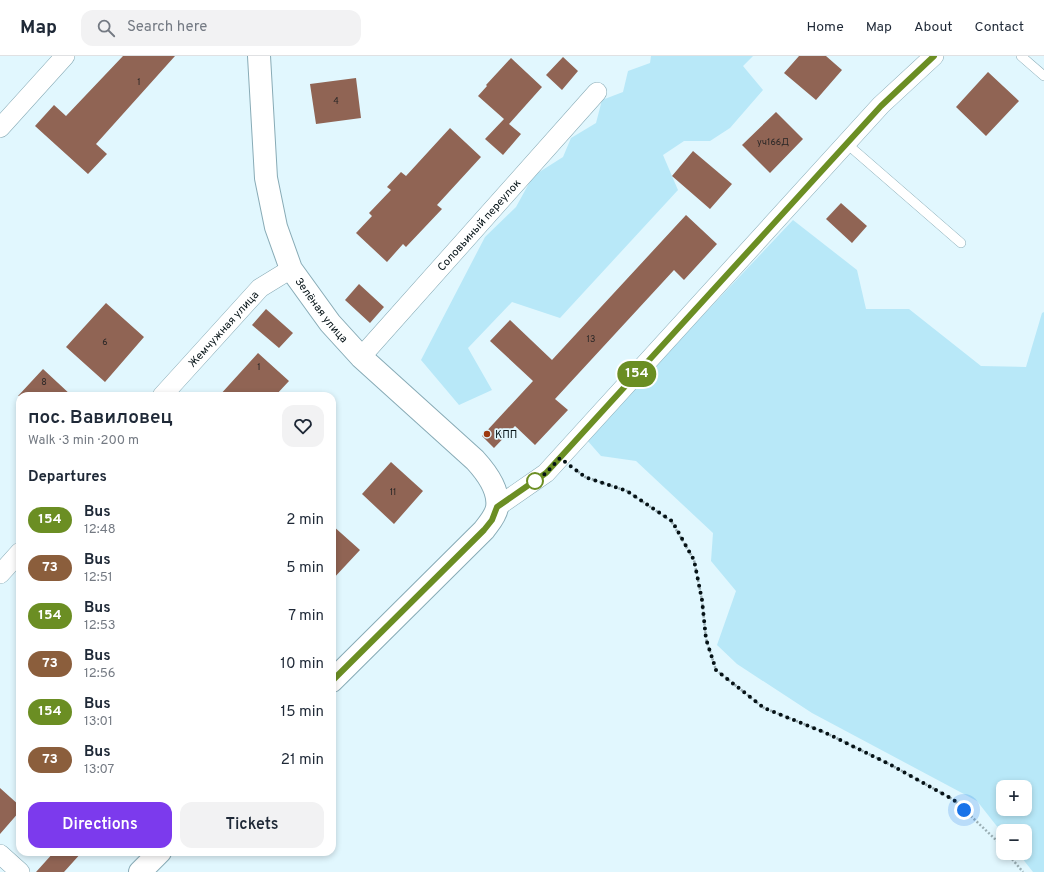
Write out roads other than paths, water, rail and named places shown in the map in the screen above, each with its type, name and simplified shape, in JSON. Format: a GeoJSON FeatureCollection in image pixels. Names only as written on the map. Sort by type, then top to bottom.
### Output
{"type":"FeatureCollection","features":[{"type":"Feature","properties":{"kind":"street"},"geometry":{"type":"LineString","coordinates":[[0,128],[65,56]]}},
{"type":"Feature","properties":{"kind":"street","name":"Зелёная улица"},"geometry":{"type":"LineString","coordinates":[[260,56],[266,178],[276,227],[291,269],[330,323],[362,357],[475,460],[491,481],[497,507]]}},
{"type":"Feature","properties":{"kind":"street"},"geometry":{"type":"LineString","coordinates":[[336,677],[484,530],[492,520],[497,507],[546,473],[881,106],[934,56]]}},
{"type":"Feature","properties":{"kind":"street","name":"Соловьиный переулок"},"geometry":{"type":"LineString","coordinates":[[362,357],[597,92]]}},
{"type":"Feature","properties":{"kind":"street","name":"Жемчужная улица"},"geometry":{"type":"LineString","coordinates":[[166,392],[260,288],[291,269]]}},
{"type":"Feature","properties":{"kind":"street"},"geometry":{"type":"LineString","coordinates":[[0,574],[16,556]]}},
{"type":"Feature","properties":{"kind":"street"},"geometry":{"type":"LineString","coordinates":[[0,854],[20,872]]}},
{"type":"Feature","properties":{"kind":"street"},"geometry":{"type":"LineString","coordinates":[[140,872],[156,856]]}},
{"type":"Feature","properties":{"kind":"lane"},"geometry":{"type":"LineString","coordinates":[[1021,56],[1044,76]]}},
{"type":"Feature","properties":{"kind":"lane"},"geometry":{"type":"LineString","coordinates":[[847,144],[961,243]]}},
{"type":"Feature","properties":{"kind":"place","name":"КПП"},"geometry":{"type":"Point","coordinates":[487,434]}}]}
